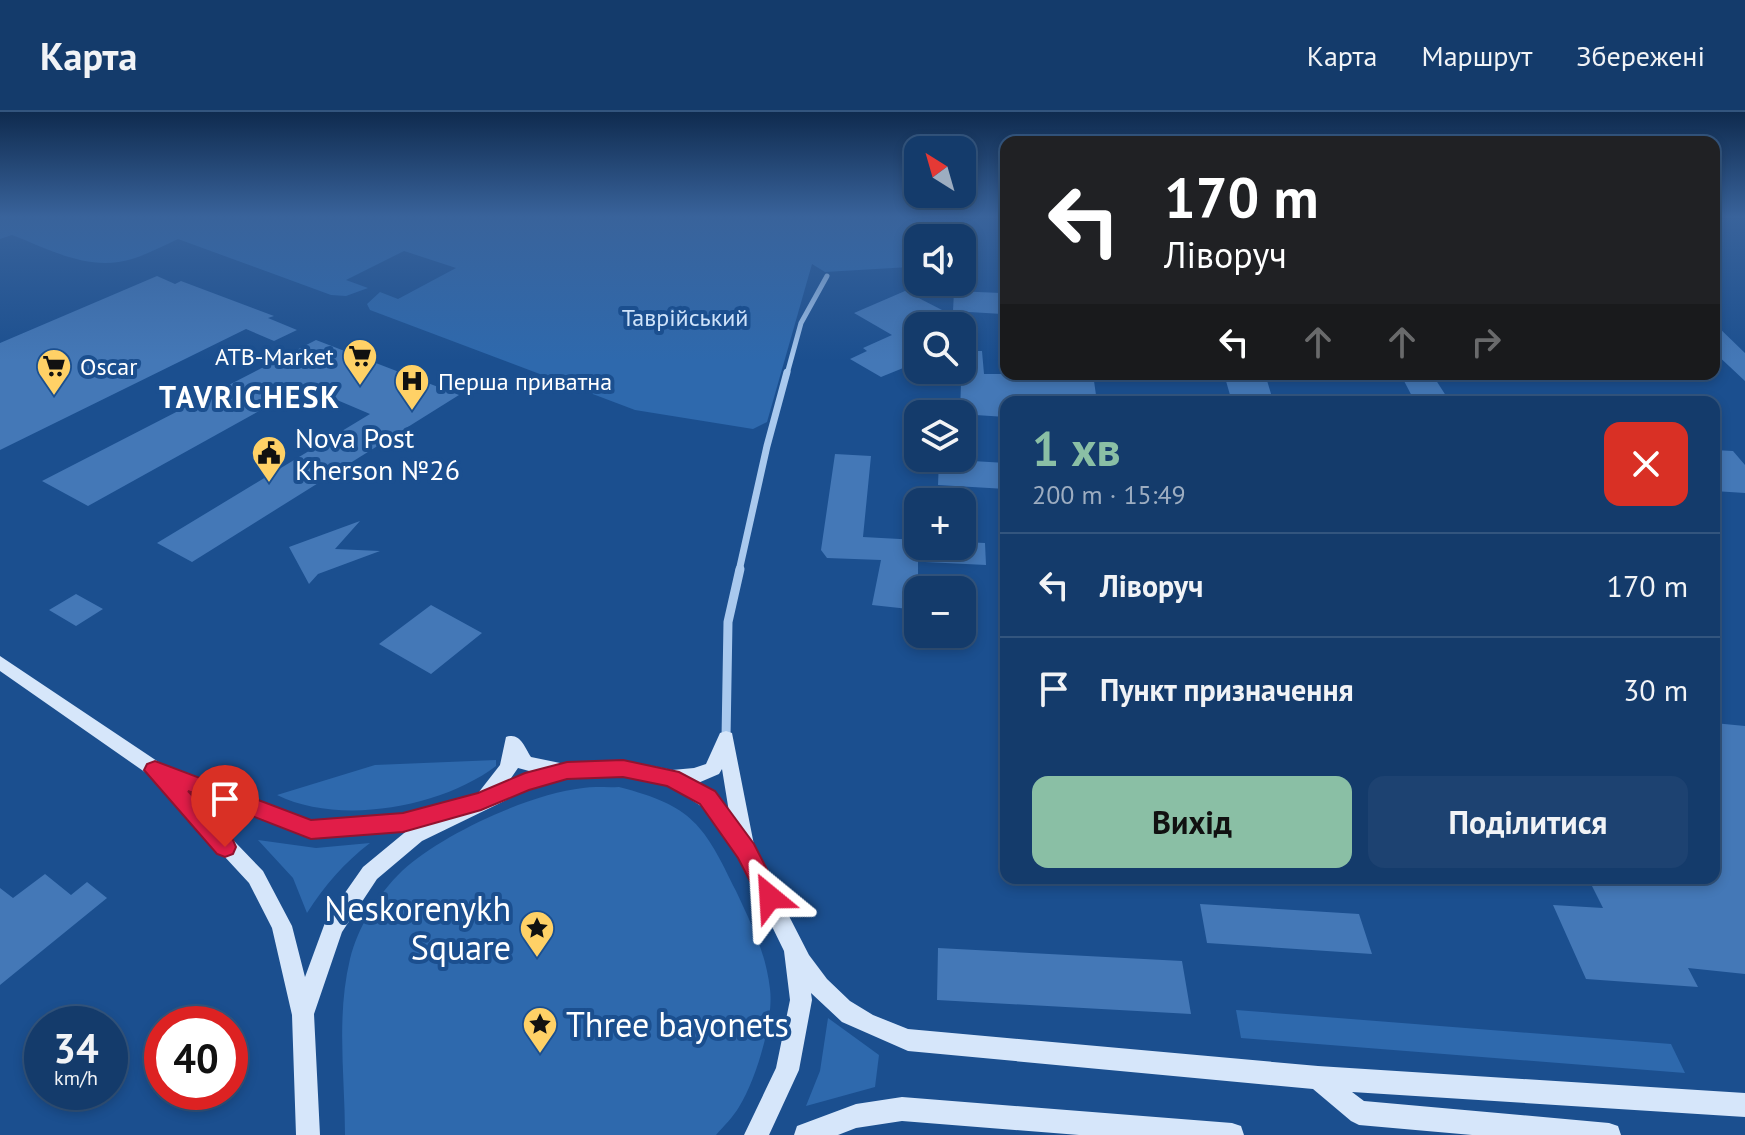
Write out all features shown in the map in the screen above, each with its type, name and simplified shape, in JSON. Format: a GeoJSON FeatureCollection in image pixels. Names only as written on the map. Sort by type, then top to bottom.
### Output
{"type":"FeatureCollection","features":[{"type":"Feature","properties":{"kind":"street"},"geometry":{"type":"LineString","coordinates":[[746,851],[742,813],[726,738],[728,622],[767,446],[801,323],[827,276]]}},
{"type":"Feature","properties":{"kind":"street"},"geometry":{"type":"LineString","coordinates":[[0,662],[155,770],[256,877],[282,926],[303,1015],[308,1135]]}},
{"type":"Feature","properties":{"kind":"street"},"geometry":{"type":"LineString","coordinates":[[303,1015],[333,927],[370,873],[415,835],[525,782],[567,771],[623,768],[672,778],[695,776],[713,769],[726,738]]}},
{"type":"Feature","properties":{"kind":"street"},"geometry":{"type":"LineString","coordinates":[[155,770],[311,829],[403,822],[481,801],[509,768],[512,742],[525,763],[567,771]]}},
{"type":"Feature","properties":{"kind":"street"},"geometry":{"type":"LineString","coordinates":[[672,778],[707,798],[746,851],[793,951],[821,987],[843,1010],[871,1026],[908,1040],[1318,1078],[1745,1105]]}},
{"type":"Feature","properties":{"kind":"street"},"geometry":{"type":"LineString","coordinates":[[756,1135],[787,1070],[801,1000],[793,951]]}},
{"type":"Feature","properties":{"kind":"street"},"geometry":{"type":"LineString","coordinates":[[1318,1078],[1359,1113],[1609,1135]]}},
{"type":"Feature","properties":{"kind":"street"},"geometry":{"type":"LineString","coordinates":[[806,1135],[856,1116],[902,1109],[1232,1135]]}},
{"type":"Feature","properties":{"kind":"green space","name":"Таврійський"},"geometry":{"type":"Polygon","coordinates":[[[248,265],[377,265],[346,280],[368,288],[346,296],[331,295],[248,265]]]}},
{"type":"Feature","properties":{"kind":"green space","name":"Таврійський"},"geometry":{"type":"Polygon","coordinates":[[[446,265],[812,265],[767,422],[753,429],[635,410],[370,310],[367,304],[380,292],[398,299],[456,268],[446,265]]]}},
{"type":"Feature","properties":{"kind":"green space","name":"Таврійський"},"geometry":{"type":"Polygon","coordinates":[[[813,265],[904,265],[904,267],[825,272],[813,265]]]}},
{"type":"Feature","properties":{"kind":"green space"},"geometry":{"type":"Polygon","coordinates":[[[496,760],[496,766],[448,792],[390,808],[330,809],[277,795],[375,765],[496,760]]]}},
{"type":"Feature","properties":{"kind":"green space"},"geometry":{"type":"Polygon","coordinates":[[[588,787],[619,787],[664,802],[693,821],[715,850],[761,951],[770,989],[769,1017],[757,1066],[734,1114],[716,1135],[345,1135],[342,1025],[346,981],[358,935],[385,890],[419,857],[487,818],[561,792],[588,787]]]}},
{"type":"Feature","properties":{"kind":"green space"},"geometry":{"type":"Polygon","coordinates":[[[258,840],[316,848],[370,843],[336,875],[307,913],[293,878],[258,840]]]}},
{"type":"Feature","properties":{"kind":"green space"},"geometry":{"type":"Polygon","coordinates":[[[1236,1010],[1671,1044],[1685,1073],[1241,1038],[1236,1010]]]}},
{"type":"Feature","properties":{"kind":"green space"},"geometry":{"type":"Polygon","coordinates":[[[828,1018],[879,1055],[875,1087],[806,1106],[820,1071],[828,1018]]]}},
{"type":"Feature","properties":{"kind":"building","name":"Oscar"},"geometry":{"type":"Polygon","coordinates":[[[157,276],[175,284],[181,281],[274,316],[268,318],[297,330],[274,341],[246,329],[0,450],[0,343],[157,276]]]}},
{"type":"Feature","properties":{"kind":"building"},"geometry":{"type":"Polygon","coordinates":[[[904,291],[904,296],[915,296],[944,311],[904,312],[904,368],[881,377],[850,359],[867,351],[863,348],[892,335],[854,313],[904,291]]]}},
{"type":"Feature","properties":{"kind":"building"},"geometry":{"type":"Polygon","coordinates":[[[976,292],[1000,293],[1000,314],[953,311],[954,296],[976,296],[976,292]]]}},
{"type":"Feature","properties":{"kind":"building"},"geometry":{"type":"Polygon","coordinates":[[[1720,329],[1745,353],[1745,381],[1720,358],[1720,329]]]}},
{"type":"Feature","properties":{"kind":"building"},"geometry":{"type":"Polygon","coordinates":[[[316,340],[459,395],[192,562],[157,543],[370,414],[304,386],[88,506],[42,481],[316,340]]]}},
{"type":"Feature","properties":{"kind":"building"},"geometry":{"type":"Polygon","coordinates":[[[976,351],[982,351],[984,374],[1000,374],[1000,380],[1094,380],[1096,396],[1000,396],[1000,417],[976,415],[976,400],[960,400],[961,384],[976,384],[976,351]]]}},
{"type":"Feature","properties":{"kind":"building"},"geometry":{"type":"Polygon","coordinates":[[[1226,380],[1267,380],[1272,396],[1230,396],[1226,380]]]}},
{"type":"Feature","properties":{"kind":"building"},"geometry":{"type":"Polygon","coordinates":[[[1404,380],[1436,380],[1446,396],[1412,396],[1404,380]]]}},
{"type":"Feature","properties":{"kind":"building"},"geometry":{"type":"Polygon","coordinates":[[[1720,450],[1733,451],[1745,465],[1745,493],[1720,491],[1720,450]]]}},
{"type":"Feature","properties":{"kind":"building"},"geometry":{"type":"Polygon","coordinates":[[[835,454],[871,456],[863,537],[904,539],[904,560],[918,560],[918,576],[904,576],[904,608],[872,605],[881,560],[827,558],[821,550],[835,454]]]}},
{"type":"Feature","properties":{"kind":"building"},"geometry":{"type":"Polygon","coordinates":[[[976,461],[1000,463],[1000,489],[938,485],[938,472],[976,472],[976,461]]]}},
{"type":"Feature","properties":{"kind":"building"},"geometry":{"type":"Polygon","coordinates":[[[360,521],[335,549],[380,551],[318,574],[309,584],[289,547],[360,521]]]}},
{"type":"Feature","properties":{"kind":"building"},"geometry":{"type":"Polygon","coordinates":[[[976,543],[985,543],[986,565],[925,562],[976,560],[976,543]]]}},
{"type":"Feature","properties":{"kind":"building"},"geometry":{"type":"Polygon","coordinates":[[[76,594],[103,609],[76,626],[49,610],[76,594]]]}},
{"type":"Feature","properties":{"kind":"building"},"geometry":{"type":"Polygon","coordinates":[[[431,605],[482,633],[431,674],[379,644],[431,605]]]}},
{"type":"Feature","properties":{"kind":"building"},"geometry":{"type":"Polygon","coordinates":[[[1720,724],[1745,726],[1745,974],[1688,968],[1698,987],[1586,979],[1553,905],[1603,908],[1591,884],[1720,884],[1720,724]]]}},
{"type":"Feature","properties":{"kind":"building"},"geometry":{"type":"Polygon","coordinates":[[[45,874],[71,895],[87,882],[107,898],[0,985],[0,888],[13,898],[45,874]]]}},
{"type":"Feature","properties":{"kind":"building"},"geometry":{"type":"Polygon","coordinates":[[[1200,904],[1359,914],[1372,954],[1207,943],[1200,904]]]}},
{"type":"Feature","properties":{"kind":"building"},"geometry":{"type":"Polygon","coordinates":[[[938,948],[1182,961],[1191,1014],[937,1000],[938,948]]]}},
{"type":"Feature","properties":{"kind":"place","name":"ATB-Market"},"geometry":{"type":"Point","coordinates":[360,387]}},
{"type":"Feature","properties":{"kind":"place","name":"Oscar"},"geometry":{"type":"Point","coordinates":[54,397]}},
{"type":"Feature","properties":{"kind":"place","name":"Перша приватна"},"geometry":{"type":"Point","coordinates":[412,412]}},
{"type":"Feature","properties":{"kind":"place","name":"Nova Post Kherson №26"},"geometry":{"type":"Point","coordinates":[269,484]}},
{"type":"Feature","properties":{"kind":"place","name":"Neskorenykh Square"},"geometry":{"type":"Point","coordinates":[537,959]}},
{"type":"Feature","properties":{"kind":"place","name":"Three bayonets"},"geometry":{"type":"Point","coordinates":[540,1055]}},
{"type":"Feature","properties":{"kind":"district","name":"TAVRICHESK"},"geometry":{"type":"Point","coordinates":[250,396]}},
{"type":"Feature","properties":{"kind":"route"},"geometry":{"type":"LineString","coordinates":[[225,847],[155,770],[311,829],[403,822],[481,801],[525,782],[567,771],[623,768],[672,778],[707,798],[746,851],[770,897]]}}]}
